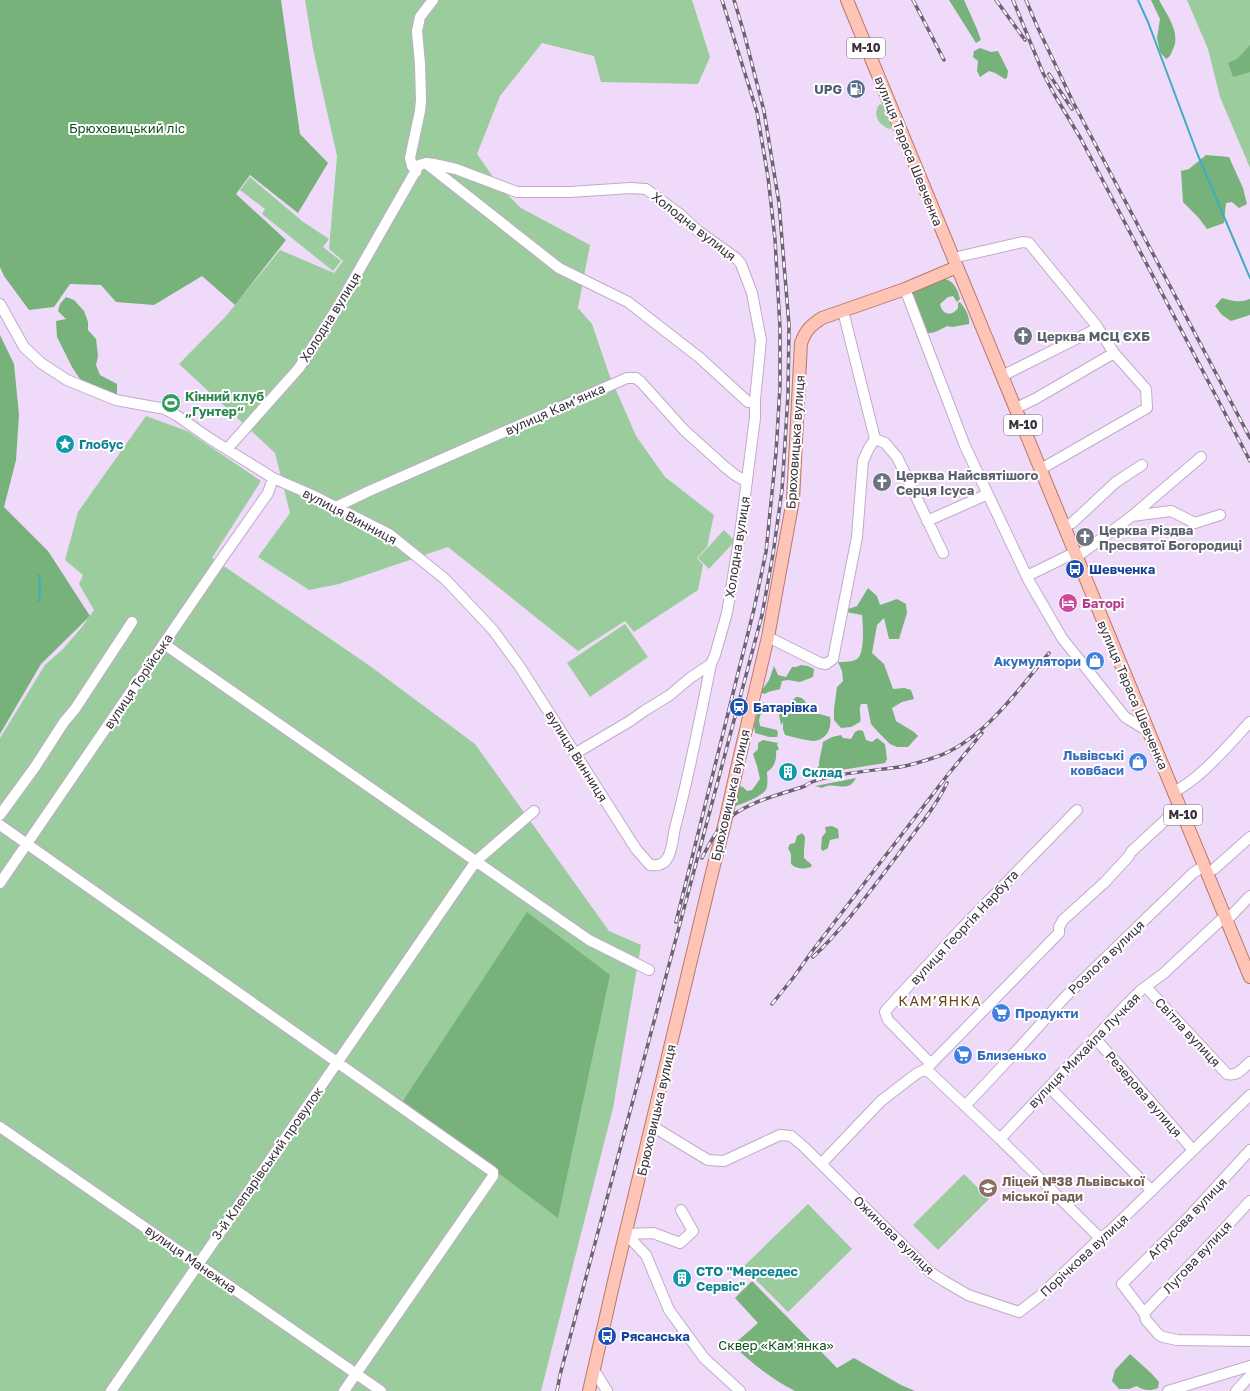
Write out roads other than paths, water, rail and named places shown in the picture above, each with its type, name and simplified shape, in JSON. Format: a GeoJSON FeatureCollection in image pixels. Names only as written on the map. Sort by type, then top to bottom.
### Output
{"type":"FeatureCollection","features":[{"type":"Feature","properties":{"kind":"main road","name":"вулиця Тараса Шевченка"},"geometry":{"type":"LineString","coordinates":[[847,0],[1250,977]]}},
{"type":"Feature","properties":{"kind":"main road","name":"Брюховицька вулиця"},"geometry":{"type":"LineString","coordinates":[[589,1391],[768,637],[793,500],[801,343],[805,333],[811,326],[822,318],[905,289],[955,263]]}},
{"type":"Feature","properties":{"kind":"street"},"geometry":{"type":"LineString","coordinates":[[416,172],[412,166],[410,158],[421,100],[417,31],[420,17],[433,0]]}},
{"type":"Feature","properties":{"kind":"street"},"geometry":{"type":"LineString","coordinates":[[426,163],[560,268],[628,302],[700,358],[748,402],[755,400]]}},
{"type":"Feature","properties":{"kind":"street","name":"Холодна вулиця"},"geometry":{"type":"LineString","coordinates":[[227,449],[298,368],[338,307],[419,166],[426,163],[456,169],[517,192],[570,192],[630,188],[646,189],[681,215],[698,231],[736,258],[741,264],[752,293],[761,340],[755,400],[755,418],[740,534],[726,613],[716,655],[711,664],[670,854],[665,862],[656,866],[650,866]]}},
{"type":"Feature","properties":{"kind":"street"},"geometry":{"type":"LineString","coordinates":[[955,263],[1023,242],[1029,243],[1098,328],[1114,353],[1146,389],[1147,408],[1040,469]]}},
{"type":"Feature","properties":{"kind":"street"},"geometry":{"type":"LineString","coordinates":[[905,289],[965,446],[1027,576],[1062,638],[1125,717],[1148,731]]}},
{"type":"Feature","properties":{"kind":"street","name":"вулиця Винниця"},"geometry":{"type":"LineString","coordinates":[[0,304],[24,347],[41,363],[67,380],[116,400],[165,409],[273,478],[312,495],[389,534],[444,579],[470,604],[493,630],[520,667],[636,848],[650,866]]}},
{"type":"Feature","properties":{"kind":"street"},"geometry":{"type":"LineString","coordinates":[[768,637],[820,663],[826,664],[833,659],[857,537],[863,461],[875,439],[844,311]]}},
{"type":"Feature","properties":{"kind":"street"},"geometry":{"type":"LineString","coordinates":[[1002,376],[1098,328]]}},
{"type":"Feature","properties":{"kind":"street"},"geometry":{"type":"LineString","coordinates":[[1016,408],[1035,399],[1114,353]]}},
{"type":"Feature","properties":{"kind":"street","name":"вулиця Камʼянка"},"geometry":{"type":"LineString","coordinates":[[336,507],[627,378],[636,378],[641,382],[690,435],[725,467],[747,482]]}},
{"type":"Feature","properties":{"kind":"street"},"geometry":{"type":"LineString","coordinates":[[875,439],[885,443],[897,457],[943,553]]}},
{"type":"Feature","properties":{"kind":"street"},"geometry":{"type":"LineString","coordinates":[[1027,576],[1075,554],[1082,553],[1132,516],[1201,457]]}},
{"type":"Feature","properties":{"kind":"street"},"geometry":{"type":"LineString","coordinates":[[1063,526],[1072,523],[1116,482],[1142,465]]}},
{"type":"Feature","properties":{"kind":"street","name":"вулиця Торійська"},"geometry":{"type":"LineString","coordinates":[[0,883],[268,493],[273,478]]}},
{"type":"Feature","properties":{"kind":"street"},"geometry":{"type":"LineString","coordinates":[[927,521],[988,494]]}},
{"type":"Feature","properties":{"kind":"street"},"geometry":{"type":"LineString","coordinates":[[1132,516],[1171,511],[1195,523],[1220,515]]}},
{"type":"Feature","properties":{"kind":"street"},"geometry":{"type":"LineString","coordinates":[[0,815],[35,767],[64,722],[75,710],[132,622]]}},
{"type":"Feature","properties":{"kind":"street"},"geometry":{"type":"LineString","coordinates":[[164,644],[590,940],[649,970]]}},
{"type":"Feature","properties":{"kind":"street"},"geometry":{"type":"LineString","coordinates":[[576,753],[670,695],[690,678],[711,664]]}},
{"type":"Feature","properties":{"kind":"street"},"geometry":{"type":"LineString","coordinates":[[1174,792],[1198,776],[1250,722]]}},
{"type":"Feature","properties":{"kind":"street","name":"вулиця Георгія Нарбута"},"geometry":{"type":"LineString","coordinates":[[928,1066],[888,1020],[886,1016],[886,1009],[1077,810]]}},
{"type":"Feature","properties":{"kind":"street"},"geometry":{"type":"LineString","coordinates":[[821,1164],[881,1101],[928,1066],[1058,933],[1059,927],[1063,920],[1105,882],[1131,852],[1173,813],[1181,810]]}},
{"type":"Feature","properties":{"kind":"street","name":"3-й Клепарівський провулок"},"geometry":{"type":"LineString","coordinates":[[111,1391],[476,861],[534,811]]}},
{"type":"Feature","properties":{"kind":"street"},"geometry":{"type":"LineString","coordinates":[[0,825],[493,1172],[493,1176],[344,1391]]}},
{"type":"Feature","properties":{"kind":"street","name":"Розлога вулиця"},"geometry":{"type":"LineString","coordinates":[[965,1106],[1065,997],[1193,873],[1206,869],[1214,869],[1250,836]]}},
{"type":"Feature","properties":{"kind":"street","name":"вулиця Михайла Лучкая"},"geometry":{"type":"LineString","coordinates":[[1000,1139],[1127,1004],[1163,974],[1250,896]]}},
{"type":"Feature","properties":{"kind":"street","name":"Світла вулиця"},"geometry":{"type":"LineString","coordinates":[[1146,987],[1227,1074],[1236,1074],[1250,1062]]}},
{"type":"Feature","properties":{"kind":"street","name":"Резедова вулиця"},"geometry":{"type":"LineString","coordinates":[[1095,1038],[1194,1150]]}},
{"type":"Feature","properties":{"kind":"street"},"geometry":{"type":"LineString","coordinates":[[928,1066],[965,1106],[1100,1238]]}},
{"type":"Feature","properties":{"kind":"street"},"geometry":{"type":"LineString","coordinates":[[1049,1087],[1152,1190]]}},
{"type":"Feature","properties":{"kind":"street","name":"Порічкова вулиця"},"geometry":{"type":"LineString","coordinates":[[1019,1312],[1041,1295],[1100,1238],[1109,1232],[1250,1095]]}},
{"type":"Feature","properties":{"kind":"street","name":"Ожинова вулиця"},"geometry":{"type":"LineString","coordinates":[[652,1126],[708,1160],[724,1161],[780,1135],[791,1136],[930,1272],[968,1295],[1019,1312]]}},
{"type":"Feature","properties":{"kind":"street","name":"вулиця Манежна"},"geometry":{"type":"LineString","coordinates":[[0,1127],[381,1391]]}},
{"type":"Feature","properties":{"kind":"street","name":"Аґрусова вулиця"},"geometry":{"type":"LineString","coordinates":[[1144,1313],[1122,1284],[1186,1220],[1250,1150]]}},
{"type":"Feature","properties":{"kind":"street","name":"Лугова вулиця"},"geometry":{"type":"LineString","coordinates":[[1144,1313],[1214,1241],[1250,1201]]}},
{"type":"Feature","properties":{"kind":"street"},"geometry":{"type":"LineString","coordinates":[[626,1234],[653,1233],[680,1243],[693,1232],[681,1210]]}},
{"type":"Feature","properties":{"kind":"street"},"geometry":{"type":"LineString","coordinates":[[626,1234],[646,1255],[669,1310],[704,1358],[740,1391]]}},
{"type":"Feature","properties":{"kind":"street"},"geometry":{"type":"LineString","coordinates":[[1144,1313],[1146,1320],[1159,1335],[1168,1339],[1250,1341]]}},
{"type":"Feature","properties":{"kind":"street"},"geometry":{"type":"LineString","coordinates":[[1168,1391],[1250,1366]]}},
{"type":"Feature","properties":{"kind":"street"},"geometry":{"type":"LineString","coordinates":[[594,1370],[607,1391]]}},
{"type":"Feature","properties":{"kind":"street"},"geometry":{"type":"LineString","coordinates":[[1236,1391],[1250,1376]]}},
{"type":"Feature","properties":{"kind":"waterway"},"geometry":{"type":"LineString","coordinates":[[1138,0],[1148,22],[1197,153],[1250,278]]}},
{"type":"Feature","properties":{"kind":"waterway"},"geometry":{"type":"LineString","coordinates":[[39,575],[39,601]]}},
{"type":"Feature","properties":{"kind":"railway"},"geometry":{"type":"LineString","coordinates":[[676,922],[754,609],[766,552],[776,453],[780,386],[780,328],[775,239],[768,177],[757,112],[722,0]]}},
{"type":"Feature","properties":{"kind":"railway"},"geometry":{"type":"LineString","coordinates":[[557,1391],[762,615],[773,554],[782,490],[788,395],[789,325],[779,203],[764,111],[734,0]]}},
{"type":"Feature","properties":{"kind":"railway"},"geometry":{"type":"LineString","coordinates":[[913,0],[944,60]]}},
{"type":"Feature","properties":{"kind":"railway"},"geometry":{"type":"LineString","coordinates":[[996,0],[1025,40]]}},
{"type":"Feature","properties":{"kind":"railway"},"geometry":{"type":"LineString","coordinates":[[1013,0],[1043,73],[1081,139],[1250,461]]}},
{"type":"Feature","properties":{"kind":"railway"},"geometry":{"type":"LineString","coordinates":[[1026,0],[1073,102],[1250,438]]}},
{"type":"Feature","properties":{"kind":"railway"},"geometry":{"type":"LineString","coordinates":[[1049,74],[1072,109]]}},
{"type":"Feature","properties":{"kind":"railway"},"geometry":{"type":"LineString","coordinates":[[702,858],[721,826],[733,815],[752,804],[805,786],[823,778],[909,765],[936,757],[953,749],[984,727],[1012,698],[1049,653]]}},
{"type":"Feature","properties":{"kind":"railway"},"geometry":{"type":"LineString","coordinates":[[772,1004],[946,777],[982,733]]}},
{"type":"Feature","properties":{"kind":"railway"},"geometry":{"type":"LineString","coordinates":[[813,957],[847,921],[930,812],[947,783]]}},
{"type":"Feature","properties":{"kind":"place","name":"UPG"},"geometry":{"type":"Point","coordinates":[856,89]}},
{"type":"Feature","properties":{"kind":"place","name":"Церква МСЦ ЄХБ"},"geometry":{"type":"Point","coordinates":[1023,336]}},
{"type":"Feature","properties":{"kind":"place","name":"Кінний клуб „Гунтер“"},"geometry":{"type":"Point","coordinates":[171,403]}},
{"type":"Feature","properties":{"kind":"place","name":"Глобус"},"geometry":{"type":"Point","coordinates":[65,444]}},
{"type":"Feature","properties":{"kind":"place","name":"Церква Найсвятішого Серця Ісуса"},"geometry":{"type":"Point","coordinates":[882,482]}},
{"type":"Feature","properties":{"kind":"place","name":"Церква Різдва Пресвятої Богородиці"},"geometry":{"type":"Point","coordinates":[1085,537]}},
{"type":"Feature","properties":{"kind":"place","name":"Шевченка"},"geometry":{"type":"Point","coordinates":[1075,569]}},
{"type":"Feature","properties":{"kind":"place","name":"Баторі"},"geometry":{"type":"Point","coordinates":[1068,603]}},
{"type":"Feature","properties":{"kind":"place","name":"Акумулятори"},"geometry":{"type":"Point","coordinates":[1095,661]}},
{"type":"Feature","properties":{"kind":"place","name":"Батарівка"},"geometry":{"type":"Point","coordinates":[739,707]}},
{"type":"Feature","properties":{"kind":"place","name":"Львівські ковбаси"},"geometry":{"type":"Point","coordinates":[1138,762]}},
{"type":"Feature","properties":{"kind":"place","name":"Склад"},"geometry":{"type":"Point","coordinates":[788,772]}},
{"type":"Feature","properties":{"kind":"place","name":"Продукти"},"geometry":{"type":"Point","coordinates":[1001,1013]}},
{"type":"Feature","properties":{"kind":"place","name":"Близенько"},"geometry":{"type":"Point","coordinates":[963,1055]}},
{"type":"Feature","properties":{"kind":"place","name":"Ліцей №38 Львівської міської ради"},"geometry":{"type":"Point","coordinates":[988,1188]}},
{"type":"Feature","properties":{"kind":"place","name":"СТО \"Мерседес Сервіс\""},"geometry":{"type":"Point","coordinates":[682,1278]}},
{"type":"Feature","properties":{"kind":"place","name":"Рясанська"},"geometry":{"type":"Point","coordinates":[607,1336]}},
{"type":"Feature","properties":{"kind":"district","name":"КАМ’ЯНКА"},"geometry":{"type":"Point","coordinates":[940,1001]}},
{"type":"Feature","properties":{"kind":"park label","name":"Брюховицький ліс"},"geometry":{"type":"Point","coordinates":[127,128]}},
{"type":"Feature","properties":{"kind":"park label","name":"Сквер «Кам'янка»"},"geometry":{"type":"Point","coordinates":[776,1345]}}]}
